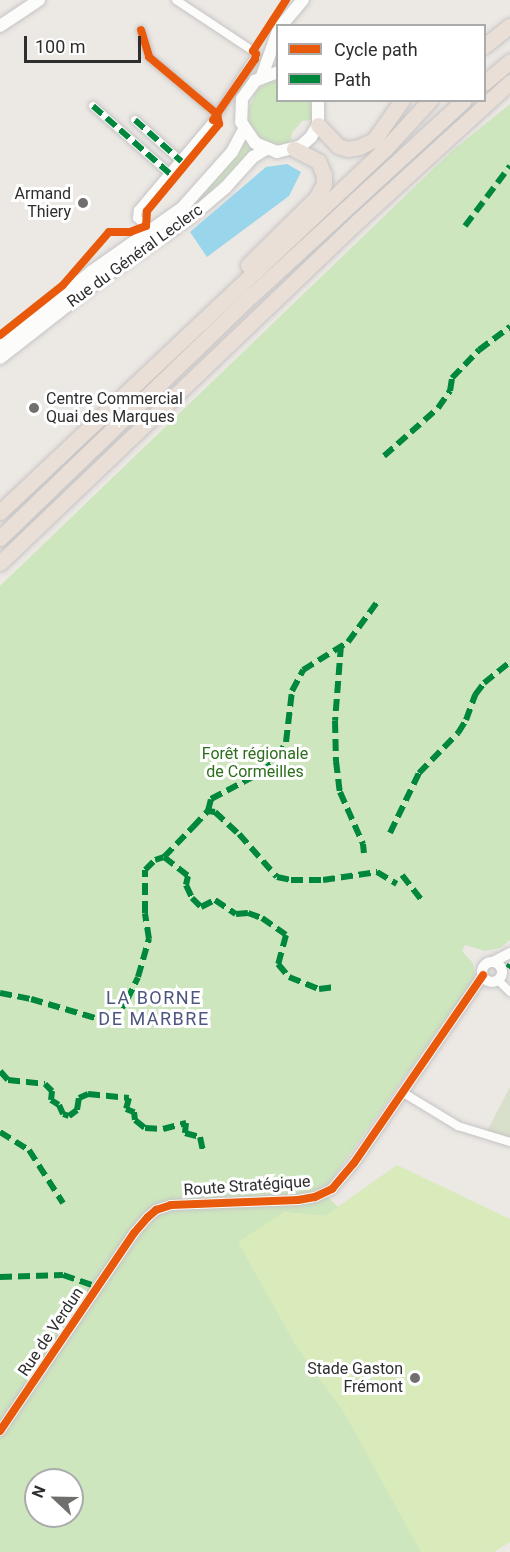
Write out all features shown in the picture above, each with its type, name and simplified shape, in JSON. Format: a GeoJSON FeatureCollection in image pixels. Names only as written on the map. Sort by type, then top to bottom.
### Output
{"type":"FeatureCollection","features":[{"type":"Feature","properties":{"kind":"highway"},"geometry":{"type":"LineString","coordinates":[[486,31],[510,16]]}},
{"type":"Feature","properties":{"kind":"highway"},"geometry":{"type":"LineString","coordinates":[[486,44],[510,26]]}},
{"type":"Feature","properties":{"kind":"highway"},"geometry":{"type":"LineString","coordinates":[[486,81],[510,60]]}},
{"type":"Feature","properties":{"kind":"highway"},"geometry":{"type":"LineString","coordinates":[[0,562],[383,198],[510,82]]}},
{"type":"Feature","properties":{"kind":"highway"},"geometry":{"type":"LineString","coordinates":[[318,125],[338,146],[348,149],[359,147],[374,140],[401,102]]}},
{"type":"Feature","properties":{"kind":"highway"},"geometry":{"type":"LineString","coordinates":[[0,512],[164,355],[361,172],[427,102]]}},
{"type":"Feature","properties":{"kind":"highway"},"geometry":{"type":"LineString","coordinates":[[0,538],[251,296],[462,102]]}},
{"type":"Feature","properties":{"kind":"highway"},"geometry":{"type":"LineString","coordinates":[[164,355],[320,191],[324,175],[318,161],[294,149]]}},
{"type":"Feature","properties":{"kind":"main road"},"geometry":{"type":"LineString","coordinates":[[0,26],[39,0]]}},
{"type":"Feature","properties":{"kind":"main road"},"geometry":{"type":"LineString","coordinates":[[283,24],[303,0]]}},
{"type":"Feature","properties":{"kind":"main road"},"geometry":{"type":"LineString","coordinates":[[291,24],[303,0]]}},
{"type":"Feature","properties":{"kind":"main road"},"geometry":{"type":"LineString","coordinates":[[262,76],[276,37]]}},
{"type":"Feature","properties":{"kind":"main road"},"geometry":{"type":"LineString","coordinates":[[276,72],[262,76],[250,86],[242,99],[240,115],[244,129],[251,139],[266,149],[277,152],[294,149],[311,137],[318,125],[318,102]]}},
{"type":"Feature","properties":{"kind":"main road","name":"Rue du Général Leclerc"},"geometry":{"type":"LineString","coordinates":[[0,345],[100,266],[182,208],[232,152],[244,129]]}},
{"type":"Feature","properties":{"kind":"main road","name":"Rue du Général Leclerc"},"geometry":{"type":"LineString","coordinates":[[0,358],[98,281],[192,216],[225,188],[254,157],[266,149]]}},
{"type":"Feature","properties":{"kind":"street"},"geometry":{"type":"LineString","coordinates":[[146,226],[137,218],[138,210],[218,114],[256,54],[176,0]]}},
{"type":"Feature","properties":{"kind":"street"},"geometry":{"type":"LineString","coordinates":[[141,30],[149,57],[218,114]]}},
{"type":"Feature","properties":{"kind":"street"},"geometry":{"type":"LineString","coordinates":[[93,106],[170,174]]}},
{"type":"Feature","properties":{"kind":"street"},"geometry":{"type":"LineString","coordinates":[[135,120],[181,161]]}},
{"type":"Feature","properties":{"kind":"street","name":"Route Stratégique"},"geometry":{"type":"LineString","coordinates":[[493,962],[510,955]]}},
{"type":"Feature","properties":{"kind":"street","name":"Route Stratégique"},"geometry":{"type":"LineString","coordinates":[[104,1277],[134,1233],[148,1217],[163,1206],[298,1200],[326,1192],[350,1168],[446,1025],[469,998],[493,977],[510,955]]}},
{"type":"Feature","properties":{"kind":"street"},"geometry":{"type":"LineString","coordinates":[[493,977],[498,964],[493,962],[485,966],[493,977],[510,992]]}},
{"type":"Feature","properties":{"kind":"street"},"geometry":{"type":"LineString","coordinates":[[402,1092],[458,1126],[510,1142]]}},
{"type":"Feature","properties":{"kind":"street","name":"Rue de Verdun"},"geometry":{"type":"LineString","coordinates":[[0,1431],[104,1277]]}},
{"type":"Feature","properties":{"kind":"green space"},"geometry":{"type":"Polygon","coordinates":[[[276,80],[276,102],[310,102],[312,120],[302,121],[292,133],[290,143],[281,145],[268,143],[257,135],[250,124],[248,111],[256,91],[267,83],[276,80]]]}},
{"type":"Feature","properties":{"kind":"green space","name":"Forêt régionale de Cormeilles"},"geometry":{"type":"Polygon","coordinates":[[[510,104],[510,940],[500,948],[485,951],[465,945],[462,951],[473,963],[475,978],[323,1192],[339,1208],[325,1216],[284,1212],[361,1317],[422,1552],[0,1552],[0,586],[453,150],[510,104]]]}},
{"type":"Feature","properties":{"kind":"green space"},"geometry":{"type":"Polygon","coordinates":[[[244,141],[255,151],[187,213],[195,201],[244,141]]]}},
{"type":"Feature","properties":{"kind":"green space"},"geometry":{"type":"Polygon","coordinates":[[[510,1087],[510,1137],[487,1131],[510,1087]]]}},
{"type":"Feature","properties":{"kind":"green space","name":"Stade Gaston Frémont"},"geometry":{"type":"Polygon","coordinates":[[[397,1165],[510,1219],[510,1542],[494,1552],[421,1552],[343,1411],[296,1346],[238,1242],[284,1212],[325,1216],[397,1165]]]}},
{"type":"Feature","properties":{"kind":"water"},"geometry":{"type":"Polygon","coordinates":[[[287,164],[301,172],[289,196],[207,257],[190,232],[266,167],[287,164]]]}},
{"type":"Feature","properties":{"kind":"marked path"},"geometry":{"type":"LineString","coordinates":[[93,106],[170,174]]}},
{"type":"Feature","properties":{"kind":"marked path"},"geometry":{"type":"LineString","coordinates":[[135,120],[181,161]]}},
{"type":"Feature","properties":{"kind":"marked path"},"geometry":{"type":"LineString","coordinates":[[465,226],[510,166]]}},
{"type":"Feature","properties":{"kind":"marked path"},"geometry":{"type":"LineString","coordinates":[[384,456],[438,408],[450,391],[452,378],[479,350],[510,327]]}},
{"type":"Feature","properties":{"kind":"marked path"},"geometry":{"type":"LineString","coordinates":[[0,993],[31,999],[112,1023],[138,977],[149,939],[145,913],[145,870],[155,860],[164,857],[208,811],[211,799],[262,772],[278,757],[286,742],[292,691],[303,670],[348,642],[378,601]]}},
{"type":"Feature","properties":{"kind":"marked path"},"geometry":{"type":"LineString","coordinates":[[341,645],[335,721],[336,761],[340,792],[363,844],[364,853]]}},
{"type":"Feature","properties":{"kind":"marked path"},"geometry":{"type":"LineString","coordinates":[[390,833],[419,773],[458,733],[466,720],[475,695],[484,683],[510,662]]}},
{"type":"Feature","properties":{"kind":"marked path"},"geometry":{"type":"LineString","coordinates":[[208,811],[215,812],[239,834],[277,877],[291,880],[323,880],[377,872],[397,884]]}},
{"type":"Feature","properties":{"kind":"marked path"},"geometry":{"type":"LineString","coordinates":[[164,857],[188,876],[186,885],[192,898],[201,907],[215,900],[236,914],[248,913],[262,918],[286,935],[278,964],[289,977],[319,989],[335,987]]}},
{"type":"Feature","properties":{"kind":"marked path"},"geometry":{"type":"LineString","coordinates":[[402,875],[422,901]]}},
{"type":"Feature","properties":{"kind":"marked path"},"geometry":{"type":"LineString","coordinates":[[0,1071],[8,1080],[45,1084],[52,1091],[51,1100],[59,1105],[63,1114],[69,1116],[77,1110],[79,1098],[88,1094],[129,1098],[126,1109],[134,1112],[135,1120],[145,1128],[163,1129],[186,1123],[185,1133],[200,1137],[203,1151]]}},
{"type":"Feature","properties":{"kind":"marked path"},"geometry":{"type":"LineString","coordinates":[[0,1132],[29,1150],[63,1203]]}},
{"type":"Feature","properties":{"kind":"marked path"},"geometry":{"type":"LineString","coordinates":[[0,1277],[63,1275],[98,1287]]}},
{"type":"Feature","properties":{"kind":"cycle path"},"geometry":{"type":"LineString","coordinates":[[213,120],[255,59],[256,54],[253,51],[286,0]]}},
{"type":"Feature","properties":{"kind":"cycle path"},"geometry":{"type":"LineString","coordinates":[[141,30],[149,57],[217,114]]}},
{"type":"Feature","properties":{"kind":"cycle path"},"geometry":{"type":"LineString","coordinates":[[0,335],[63,285],[109,232],[130,232],[146,226],[147,211],[219,124],[217,114]]}},
{"type":"Feature","properties":{"kind":"cycle path"},"geometry":{"type":"LineString","coordinates":[[0,1431],[134,1233],[148,1217],[156,1210],[171,1205],[298,1200],[315,1197],[332,1189],[354,1163],[483,975]]}},
{"type":"Feature","properties":{"kind":"place","name":"Armand Thiery"},"geometry":{"type":"Point","coordinates":[83,203]}},
{"type":"Feature","properties":{"kind":"place","name":"Centre Commercial Quai des Marques"},"geometry":{"type":"Point","coordinates":[34,408]}},
{"type":"Feature","properties":{"kind":"place","name":"Stade Gaston Frémont"},"geometry":{"type":"Point","coordinates":[415,1378]}},
{"type":"Feature","properties":{"kind":"district","name":"LA BORNE DE MARBRE"},"geometry":{"type":"Point","coordinates":[154,1009]}}]}
